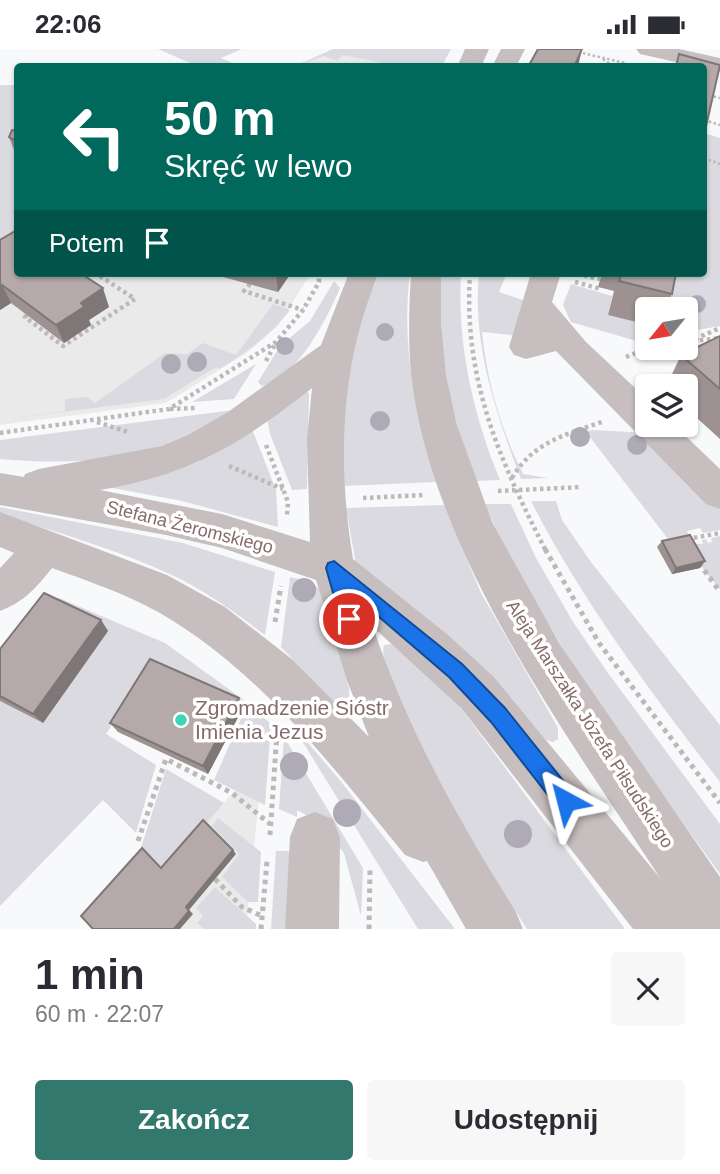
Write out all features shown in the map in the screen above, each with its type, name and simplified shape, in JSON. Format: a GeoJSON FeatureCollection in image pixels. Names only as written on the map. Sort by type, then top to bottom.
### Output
{"type":"FeatureCollection","features":[{"type":"Feature","properties":{"kind":"street"},"geometry":{"type":"LineString","coordinates":[[648,49],[720,65]]}},
{"type":"Feature","properties":{"kind":"street"},"geometry":{"type":"LineString","coordinates":[[362,277],[348,309],[335,352],[326,411],[325,450],[334,568],[355,640],[385,723],[428,815],[487,915]]}},
{"type":"Feature","properties":{"kind":"street","name":"Aleja Marszałka Józefa Piłsudskiego"},"geometry":{"type":"LineString","coordinates":[[426,277],[424,339],[431,388],[450,462],[482,545],[519,617],[550,669],[720,923]]}},
{"type":"Feature","properties":{"kind":"street"},"geometry":{"type":"LineString","coordinates":[[550,285],[562,338],[635,409]]}},
{"type":"Feature","properties":{"kind":"street","name":"Stefana Żeromskiego"},"geometry":{"type":"LineString","coordinates":[[4,503],[193,449],[251,415],[335,352]]}},
{"type":"Feature","properties":{"kind":"street"},"geometry":{"type":"LineString","coordinates":[[663,437],[720,493]]}},
{"type":"Feature","properties":{"kind":"street"},"geometry":{"type":"LineString","coordinates":[[4,503],[44,547],[173,599],[243,646],[267,666],[312,712],[487,915]]}},
{"type":"Feature","properties":{"kind":"street","name":"Stefana Żeromskiego"},"geometry":{"type":"LineString","coordinates":[[4,503],[92,503],[222,531],[334,568],[477,691],[667,929]]}},
{"type":"Feature","properties":{"kind":"street"},"geometry":{"type":"LineString","coordinates":[[0,592],[19,578],[44,547]]}},
{"type":"Feature","properties":{"kind":"street"},"geometry":{"type":"LineString","coordinates":[[293,830],[312,929]]}},
{"type":"Feature","properties":{"kind":"path"},"geometry":{"type":"LineString","coordinates":[[576,52],[625,63]]}},
{"type":"Feature","properties":{"kind":"path"},"geometry":{"type":"LineString","coordinates":[[599,57],[608,63]]}},
{"type":"Feature","properties":{"kind":"path"},"geometry":{"type":"LineString","coordinates":[[27,315],[24,317],[63,346],[135,299],[102,277]]}},
{"type":"Feature","properties":{"kind":"path"},"geometry":{"type":"LineString","coordinates":[[0,433],[169,409],[276,342],[303,310],[319,282],[319,277]]}},
{"type":"Feature","properties":{"kind":"path"},"geometry":{"type":"LineString","coordinates":[[470,277],[468,305],[471,353],[489,422],[515,490],[566,590],[599,643],[720,803]]}},
{"type":"Feature","properties":{"kind":"path"},"geometry":{"type":"LineString","coordinates":[[591,277],[600,279]]}},
{"type":"Feature","properties":{"kind":"path"},"geometry":{"type":"LineString","coordinates":[[250,284],[244,291],[303,310]]}},
{"type":"Feature","properties":{"kind":"path"},"geometry":{"type":"LineString","coordinates":[[550,285],[601,289]]}},
{"type":"Feature","properties":{"kind":"path"},"geometry":{"type":"LineString","coordinates":[[698,338],[720,328]]}},
{"type":"Feature","properties":{"kind":"path"},"geometry":{"type":"LineString","coordinates":[[698,341],[720,338]]}},
{"type":"Feature","properties":{"kind":"path"},"geometry":{"type":"LineString","coordinates":[[674,374],[678,372]]}},
{"type":"Feature","properties":{"kind":"path"},"geometry":{"type":"LineString","coordinates":[[263,437],[288,502],[286,529]]}},
{"type":"Feature","properties":{"kind":"path"},"geometry":{"type":"LineString","coordinates":[[511,479],[517,469],[550,439]]}},
{"type":"Feature","properties":{"kind":"path"},"geometry":{"type":"LineString","coordinates":[[225,464],[283,489]]}},
{"type":"Feature","properties":{"kind":"path"},"geometry":{"type":"LineString","coordinates":[[515,490],[581,487]]}},
{"type":"Feature","properties":{"kind":"path"},"geometry":{"type":"LineString","coordinates":[[358,498],[427,495]]}},
{"type":"Feature","properties":{"kind":"path"},"geometry":{"type":"LineString","coordinates":[[720,533],[687,539],[706,576],[720,591]]}},
{"type":"Feature","properties":{"kind":"path"},"geometry":{"type":"LineString","coordinates":[[274,627],[282,574]]}},
{"type":"Feature","properties":{"kind":"path"},"geometry":{"type":"LineString","coordinates":[[261,929],[262,916],[293,830],[278,720]]}},
{"type":"Feature","properties":{"kind":"path"},"geometry":{"type":"LineString","coordinates":[[138,841],[166,759],[232,793],[293,830]]}},
{"type":"Feature","properties":{"kind":"path"},"geometry":{"type":"LineString","coordinates":[[369,929],[370,869]]}},
{"type":"Feature","properties":{"kind":"path"},"geometry":{"type":"LineString","coordinates":[[215,879],[242,907],[254,915],[262,916]]}},
{"type":"Feature","properties":{"kind":"shaded area"},"geometry":{"type":"Polygon","coordinates":[[[158,49],[242,49],[221,58],[232,63],[190,63],[158,49]]]}},
{"type":"Feature","properties":{"kind":"shaded area"},"geometry":{"type":"Polygon","coordinates":[[[333,49],[451,49],[444,63],[382,63],[343,55],[337,61],[324,56],[302,63],[333,49]]]}},
{"type":"Feature","properties":{"kind":"shaded area"},"geometry":{"type":"Polygon","coordinates":[[[334,50],[387,63],[304,63],[334,50]]]}},
{"type":"Feature","properties":{"kind":"shaded area"},"geometry":{"type":"Polygon","coordinates":[[[0,85],[14,85],[14,238],[0,245],[0,85]]]}},
{"type":"Feature","properties":{"kind":"shaded area"},"geometry":{"type":"Polygon","coordinates":[[[707,134],[720,138],[720,326],[698,330],[698,297],[664,297],[668,277],[707,277],[707,134]]]}},
{"type":"Feature","properties":{"kind":"shaded area"},"geometry":{"type":"Polygon","coordinates":[[[0,163],[14,171],[14,277],[309,277],[278,326],[248,352],[166,403],[0,425],[0,163]]]}},
{"type":"Feature","properties":{"kind":"shaded area"},"geometry":{"type":"Polygon","coordinates":[[[378,277],[410,277],[407,326],[412,379],[436,482],[343,486],[342,379],[368,298],[378,277]]]}},
{"type":"Feature","properties":{"kind":"shaded area"},"geometry":{"type":"Polygon","coordinates":[[[441,277],[461,277],[464,353],[469,379],[482,430],[500,480],[475,481],[452,405],[443,353],[441,277]]]}},
{"type":"Feature","properties":{"kind":"shaded area"},"geometry":{"type":"Polygon","coordinates":[[[479,277],[505,277],[499,292],[532,303],[521,336],[482,332],[496,405],[515,457],[523,474],[548,478],[521,479],[503,429],[488,378],[479,326],[479,277]]]}},
{"type":"Feature","properties":{"kind":"shaded area"},"geometry":{"type":"Polygon","coordinates":[[[334,281],[340,288],[309,346],[287,371],[262,386],[258,382],[280,346],[310,321],[334,281]]]}},
{"type":"Feature","properties":{"kind":"shaded area"},"geometry":{"type":"Polygon","coordinates":[[[571,284],[612,296],[608,315],[635,322],[635,341],[571,322],[563,305],[571,284]]]}},
{"type":"Feature","properties":{"kind":"shaded area"},"geometry":{"type":"Polygon","coordinates":[[[273,304],[290,310],[266,335],[220,369],[216,367],[164,399],[0,420],[65,411],[65,399],[87,397],[95,403],[165,353],[187,354],[203,343],[236,355],[273,304]]]}},
{"type":"Feature","properties":{"kind":"shaded area"},"geometry":{"type":"Polygon","coordinates":[[[256,364],[234,399],[192,402],[256,364]]]}},
{"type":"Feature","properties":{"kind":"shaded area"},"geometry":{"type":"Polygon","coordinates":[[[307,391],[307,489],[292,490],[270,434],[267,418],[307,391]]]}},
{"type":"Feature","properties":{"kind":"shaded area"},"geometry":{"type":"Polygon","coordinates":[[[234,410],[180,441],[130,455],[87,461],[0,459],[0,440],[234,410]]]}},
{"type":"Feature","properties":{"kind":"shaded area"},"geometry":{"type":"Polygon","coordinates":[[[252,429],[276,490],[278,527],[182,501],[107,487],[171,472],[198,462],[252,429]]]}},
{"type":"Feature","properties":{"kind":"shaded area"},"geometry":{"type":"Polygon","coordinates":[[[586,432],[635,432],[635,437],[654,437],[720,503],[720,530],[703,533],[700,528],[687,531],[689,536],[668,539],[586,432]]]}},
{"type":"Feature","properties":{"kind":"shaded area"},"geometry":{"type":"Polygon","coordinates":[[[531,501],[556,501],[562,520],[591,562],[720,725],[720,782],[595,611],[531,501]]]}},
{"type":"Feature","properties":{"kind":"shaded area"},"geometry":{"type":"Polygon","coordinates":[[[484,504],[511,504],[536,558],[573,622],[720,824],[720,874],[563,649],[508,553],[484,504]]]}},
{"type":"Feature","properties":{"kind":"shaded area"},"geometry":{"type":"Polygon","coordinates":[[[444,505],[481,593],[558,728],[558,739],[553,742],[546,740],[498,684],[356,564],[346,508],[444,505]]]}},
{"type":"Feature","properties":{"kind":"shaded area"},"geometry":{"type":"Polygon","coordinates":[[[0,507],[183,543],[275,572],[265,635],[221,603],[174,576],[110,550],[0,514],[0,507]]]}},
{"type":"Feature","properties":{"kind":"shaded area"},"geometry":{"type":"Polygon","coordinates":[[[720,536],[720,589],[705,572],[689,543],[703,544],[702,540],[706,539],[708,543],[712,542],[711,538],[720,536]]]}},
{"type":"Feature","properties":{"kind":"shaded area"},"geometry":{"type":"Polygon","coordinates":[[[290,577],[313,583],[319,589],[349,688],[350,714],[343,712],[281,647],[290,577]]]}},
{"type":"Feature","properties":{"kind":"shaded area"},"geometry":{"type":"Polygon","coordinates":[[[59,598],[165,643],[248,703],[154,661],[106,734],[156,765],[136,833],[103,800],[0,906],[0,701],[43,723],[53,605],[59,598]]]}},
{"type":"Feature","properties":{"kind":"shaded area"},"geometry":{"type":"Polygon","coordinates":[[[392,644],[457,703],[625,929],[527,929],[467,831],[417,741],[386,666],[384,645],[392,644]]]}},
{"type":"Feature","properties":{"kind":"shaded area"},"geometry":{"type":"Polygon","coordinates":[[[248,703],[271,724],[265,805],[214,780],[248,703]]]}},
{"type":"Feature","properties":{"kind":"shaded area"},"geometry":{"type":"Polygon","coordinates":[[[291,723],[339,779],[455,929],[418,929],[291,723]]]}},
{"type":"Feature","properties":{"kind":"shaded area"},"geometry":{"type":"Polygon","coordinates":[[[284,737],[363,868],[361,916],[344,853],[310,817],[297,810],[297,817],[279,809],[284,737]]]}},
{"type":"Feature","properties":{"kind":"shaded area"},"geometry":{"type":"Polygon","coordinates":[[[263,758],[246,929],[115,929],[263,758]]]}},
{"type":"Feature","properties":{"kind":"shaded area"},"geometry":{"type":"Polygon","coordinates":[[[166,769],[224,803],[166,871],[147,852],[140,851],[166,769]]]}},
{"type":"Feature","properties":{"kind":"shaded area"},"geometry":{"type":"Polygon","coordinates":[[[218,818],[261,852],[258,902],[248,902],[222,877],[239,854],[212,826],[218,818]]]}},
{"type":"Feature","properties":{"kind":"shaded area"},"geometry":{"type":"Polygon","coordinates":[[[276,851],[288,851],[296,855],[292,929],[271,929],[276,851]]]}},
{"type":"Feature","properties":{"kind":"shaded area"},"geometry":{"type":"Polygon","coordinates":[[[215,887],[256,924],[256,929],[204,929],[197,923],[203,916],[196,908],[215,887]]]}},
{"type":"Feature","properties":{"kind":"building"},"geometry":{"type":"Polygon","coordinates":[[[538,49],[582,49],[576,63],[530,63],[538,49]]]}},
{"type":"Feature","properties":{"kind":"building"},"geometry":{"type":"Polygon","coordinates":[[[679,54],[720,65],[707,122],[707,63],[677,63],[679,54]]]}},
{"type":"Feature","properties":{"kind":"building"},"geometry":{"type":"Polygon","coordinates":[[[12,130],[14,130],[14,140],[9,137],[12,130]]]}},
{"type":"Feature","properties":{"kind":"building"},"geometry":{"type":"Polygon","coordinates":[[[14,232],[14,277],[86,277],[103,288],[81,303],[84,307],[56,325],[0,286],[0,240],[14,232]]]}},
{"type":"Feature","properties":{"kind":"building"},"geometry":{"type":"Polygon","coordinates":[[[620,277],[675,277],[672,294],[619,281],[620,277]]]}},
{"type":"Feature","properties":{"kind":"building"},"geometry":{"type":"Polygon","coordinates":[[[720,336],[720,389],[688,361],[698,361],[698,347],[720,336]]]}},
{"type":"Feature","properties":{"kind":"building"},"geometry":{"type":"Polygon","coordinates":[[[690,535],[705,561],[676,568],[662,541],[690,535]]]}},
{"type":"Feature","properties":{"kind":"building"},"geometry":{"type":"Polygon","coordinates":[[[44,593],[101,620],[33,714],[0,696],[0,649],[44,593]]]}},
{"type":"Feature","properties":{"kind":"building","name":"Zgromadzenie Sióstr Imienia Jezus"},"geometry":{"type":"Polygon","coordinates":[[[150,659],[239,698],[203,766],[110,723],[150,659]]]}},
{"type":"Feature","properties":{"kind":"building"},"geometry":{"type":"Polygon","coordinates":[[[203,820],[233,850],[186,907],[189,911],[174,929],[93,929],[81,916],[142,848],[161,868],[203,820]]]}},
{"type":"Feature","properties":{"kind":"place","name":"Zgromadzenie Sióstr Imienia Jezus"},"geometry":{"type":"Point","coordinates":[181,720]}},
{"type":"Feature","properties":{"kind":"route"},"geometry":{"type":"LineString","coordinates":[[349,619],[334,568],[456,670],[477,691],[566,801]]}}]}
